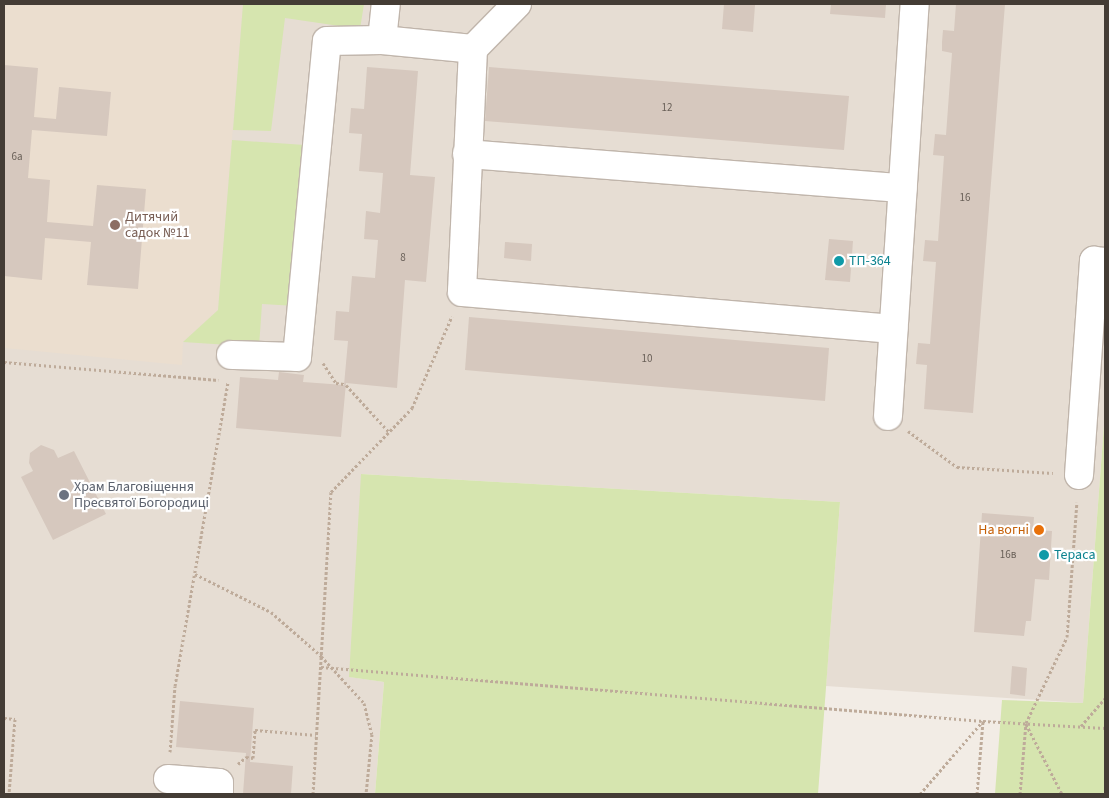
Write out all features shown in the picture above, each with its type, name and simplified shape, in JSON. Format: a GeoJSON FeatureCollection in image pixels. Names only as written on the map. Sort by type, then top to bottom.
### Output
{"type":"FeatureCollection","features":[{"type":"Feature","properties":{"kind":"lane"},"geometry":{"type":"LineString","coordinates":[[382,40],[386,4]]}},
{"type":"Feature","properties":{"kind":"lane"},"geometry":{"type":"LineString","coordinates":[[517,4],[473,49],[462,292],[893,329]]}},
{"type":"Feature","properties":{"kind":"lane"},"geometry":{"type":"LineString","coordinates":[[888,416],[915,4]]}},
{"type":"Feature","properties":{"kind":"lane"},"geometry":{"type":"LineString","coordinates":[[231,355],[297,357],[327,41],[382,40],[473,49]]}},
{"type":"Feature","properties":{"kind":"lane"},"geometry":{"type":"LineString","coordinates":[[467,154],[903,188]]}},
{"type":"Feature","properties":{"kind":"lane"},"geometry":{"type":"LineString","coordinates":[[1079,475],[1100,261]]}},
{"type":"Feature","properties":{"kind":"lane"},"geometry":{"type":"LineString","coordinates":[[168,779],[220,783],[219,794]]}},
{"type":"Feature","properties":{"kind":"path"},"geometry":{"type":"LineString","coordinates":[[313,794],[331,492],[412,408],[462,292]]}},
{"type":"Feature","properties":{"kind":"path"},"geometry":{"type":"LineString","coordinates":[[4,362],[228,381],[175,686],[168,779]]}},
{"type":"Feature","properties":{"kind":"path"},"geometry":{"type":"LineString","coordinates":[[346,385],[389,432]]}},
{"type":"Feature","properties":{"kind":"path"},"geometry":{"type":"LineString","coordinates":[[888,416],[957,467],[1079,475],[1067,637],[1026,723],[1020,794]]}},
{"type":"Feature","properties":{"kind":"path"},"geometry":{"type":"LineString","coordinates":[[195,574],[271,612],[321,656],[364,703],[372,734],[366,794]]}},
{"type":"Feature","properties":{"kind":"path"},"geometry":{"type":"LineString","coordinates":[[321,667],[983,721],[1105,728]]}},
{"type":"Feature","properties":{"kind":"path"},"geometry":{"type":"LineString","coordinates":[[1081,726],[1105,698]]}},
{"type":"Feature","properties":{"kind":"path"},"geometry":{"type":"LineString","coordinates":[[4,718],[15,718],[9,794]]}},
{"type":"Feature","properties":{"kind":"path"},"geometry":{"type":"LineString","coordinates":[[920,794],[983,721]]}},
{"type":"Feature","properties":{"kind":"path"},"geometry":{"type":"LineString","coordinates":[[977,794],[983,721]]}},
{"type":"Feature","properties":{"kind":"path"},"geometry":{"type":"LineString","coordinates":[[1026,723],[1062,794]]}},
{"type":"Feature","properties":{"kind":"path"},"geometry":{"type":"LineString","coordinates":[[246,757],[253,758],[255,730],[316,735]]}},
{"type":"Feature","properties":{"kind":"shaded area"},"geometry":{"type":"Polygon","coordinates":[[[4,4],[1105,4],[1105,412],[1083,703],[826,686],[840,502],[362,474],[350,677],[384,682],[375,794],[4,794],[4,4]]]}},
{"type":"Feature","properties":{"kind":"shaded area","name":"Дитячий садок №11"},"geometry":{"type":"Polygon","coordinates":[[[4,4],[243,4],[218,310],[183,342],[182,365],[4,348],[4,4]]]}},
{"type":"Feature","properties":{"kind":"green space"},"geometry":{"type":"Polygon","coordinates":[[[243,4],[364,4],[360,29],[285,18],[271,131],[233,130],[243,4]]]}},
{"type":"Feature","properties":{"kind":"green space"},"geometry":{"type":"Polygon","coordinates":[[[232,140],[305,145],[296,306],[262,304],[259,347],[183,342],[218,310],[232,140]]]}},
{"type":"Feature","properties":{"kind":"green space"},"geometry":{"type":"Polygon","coordinates":[[[1105,412],[1105,794],[995,794],[1002,700],[1083,703],[1105,412]]]}},
{"type":"Feature","properties":{"kind":"green space"},"geometry":{"type":"Polygon","coordinates":[[[361,474],[840,502],[818,794],[375,794],[384,682],[349,677],[361,474]]]}},
{"type":"Feature","properties":{"kind":"building"},"geometry":{"type":"Polygon","coordinates":[[[724,4],[755,5],[753,32],[722,29],[724,4]]]}},
{"type":"Feature","properties":{"kind":"building"},"geometry":{"type":"Polygon","coordinates":[[[831,4],[886,4],[885,18],[830,14],[831,4]]]}},
{"type":"Feature","properties":{"kind":"building"},"geometry":{"type":"Polygon","coordinates":[[[956,4],[1005,4],[973,413],[924,409],[927,365],[916,364],[918,343],[930,344],[936,262],[923,261],[925,240],[938,241],[944,156],[933,155],[935,134],[946,135],[952,53],[942,51],[942,42],[943,30],[954,31],[956,4]]]}},
{"type":"Feature","properties":{"kind":"building"},"geometry":{"type":"Polygon","coordinates":[[[4,65],[38,68],[34,117],[56,119],[59,87],[111,92],[107,136],[32,130],[28,178],[50,180],[47,222],[93,226],[97,185],[146,189],[138,289],[87,285],[91,242],[45,238],[42,280],[4,276],[4,65]]]}},
{"type":"Feature","properties":{"kind":"building"},"geometry":{"type":"Polygon","coordinates":[[[367,67],[418,71],[410,175],[435,177],[426,282],[405,280],[397,388],[346,383],[341,437],[236,428],[240,377],[278,380],[279,372],[304,375],[303,382],[344,385],[348,341],[334,340],[336,311],[349,312],[352,276],[375,278],[378,240],[364,239],[366,211],[380,213],[383,173],[359,171],[362,134],[349,133],[351,108],[364,109],[367,67]]]}},
{"type":"Feature","properties":{"kind":"building"},"geometry":{"type":"Polygon","coordinates":[[[489,67],[849,96],[844,150],[485,121],[489,67]]]}},
{"type":"Feature","properties":{"kind":"building","name":"ТП-364"},"geometry":{"type":"Polygon","coordinates":[[[829,239],[853,241],[850,282],[825,280],[829,239]]]}},
{"type":"Feature","properties":{"kind":"building"},"geometry":{"type":"Polygon","coordinates":[[[505,242],[532,244],[531,261],[504,258],[505,242]]]}},
{"type":"Feature","properties":{"kind":"building"},"geometry":{"type":"Polygon","coordinates":[[[469,317],[829,348],[825,401],[465,370],[469,317]]]}},
{"type":"Feature","properties":{"kind":"building","name":"Храм Благовіщення Пресвятої Богородиці"},"geometry":{"type":"Polygon","coordinates":[[[41,445],[54,450],[58,458],[74,451],[106,514],[53,540],[21,477],[33,471],[29,463],[30,453],[41,445]]]}},
{"type":"Feature","properties":{"kind":"building"},"geometry":{"type":"Polygon","coordinates":[[[982,513],[1034,517],[1033,530],[1052,531],[1049,580],[1035,579],[1031,621],[1026,621],[1024,636],[974,632],[982,513]]]}},
{"type":"Feature","properties":{"kind":"building"},"geometry":{"type":"Polygon","coordinates":[[[1012,666],[1027,668],[1025,696],[1010,694],[1012,666]]]}},
{"type":"Feature","properties":{"kind":"building"},"geometry":{"type":"Polygon","coordinates":[[[180,701],[254,708],[250,762],[293,766],[291,794],[243,794],[246,753],[176,747],[180,701]]]}},
{"type":"Feature","properties":{"kind":"place","name":"Дитячий садок №11"},"geometry":{"type":"Point","coordinates":[115,225]}},
{"type":"Feature","properties":{"kind":"place","name":"ТП-364"},"geometry":{"type":"Point","coordinates":[839,261]}},
{"type":"Feature","properties":{"kind":"place","name":"Храм Благовіщення Пресвятої Богородиці"},"geometry":{"type":"Point","coordinates":[64,495]}},
{"type":"Feature","properties":{"kind":"place","name":"На вогні"},"geometry":{"type":"Point","coordinates":[1039,530]}},
{"type":"Feature","properties":{"kind":"place","name":"Тераса"},"geometry":{"type":"Point","coordinates":[1044,555]}}]}
